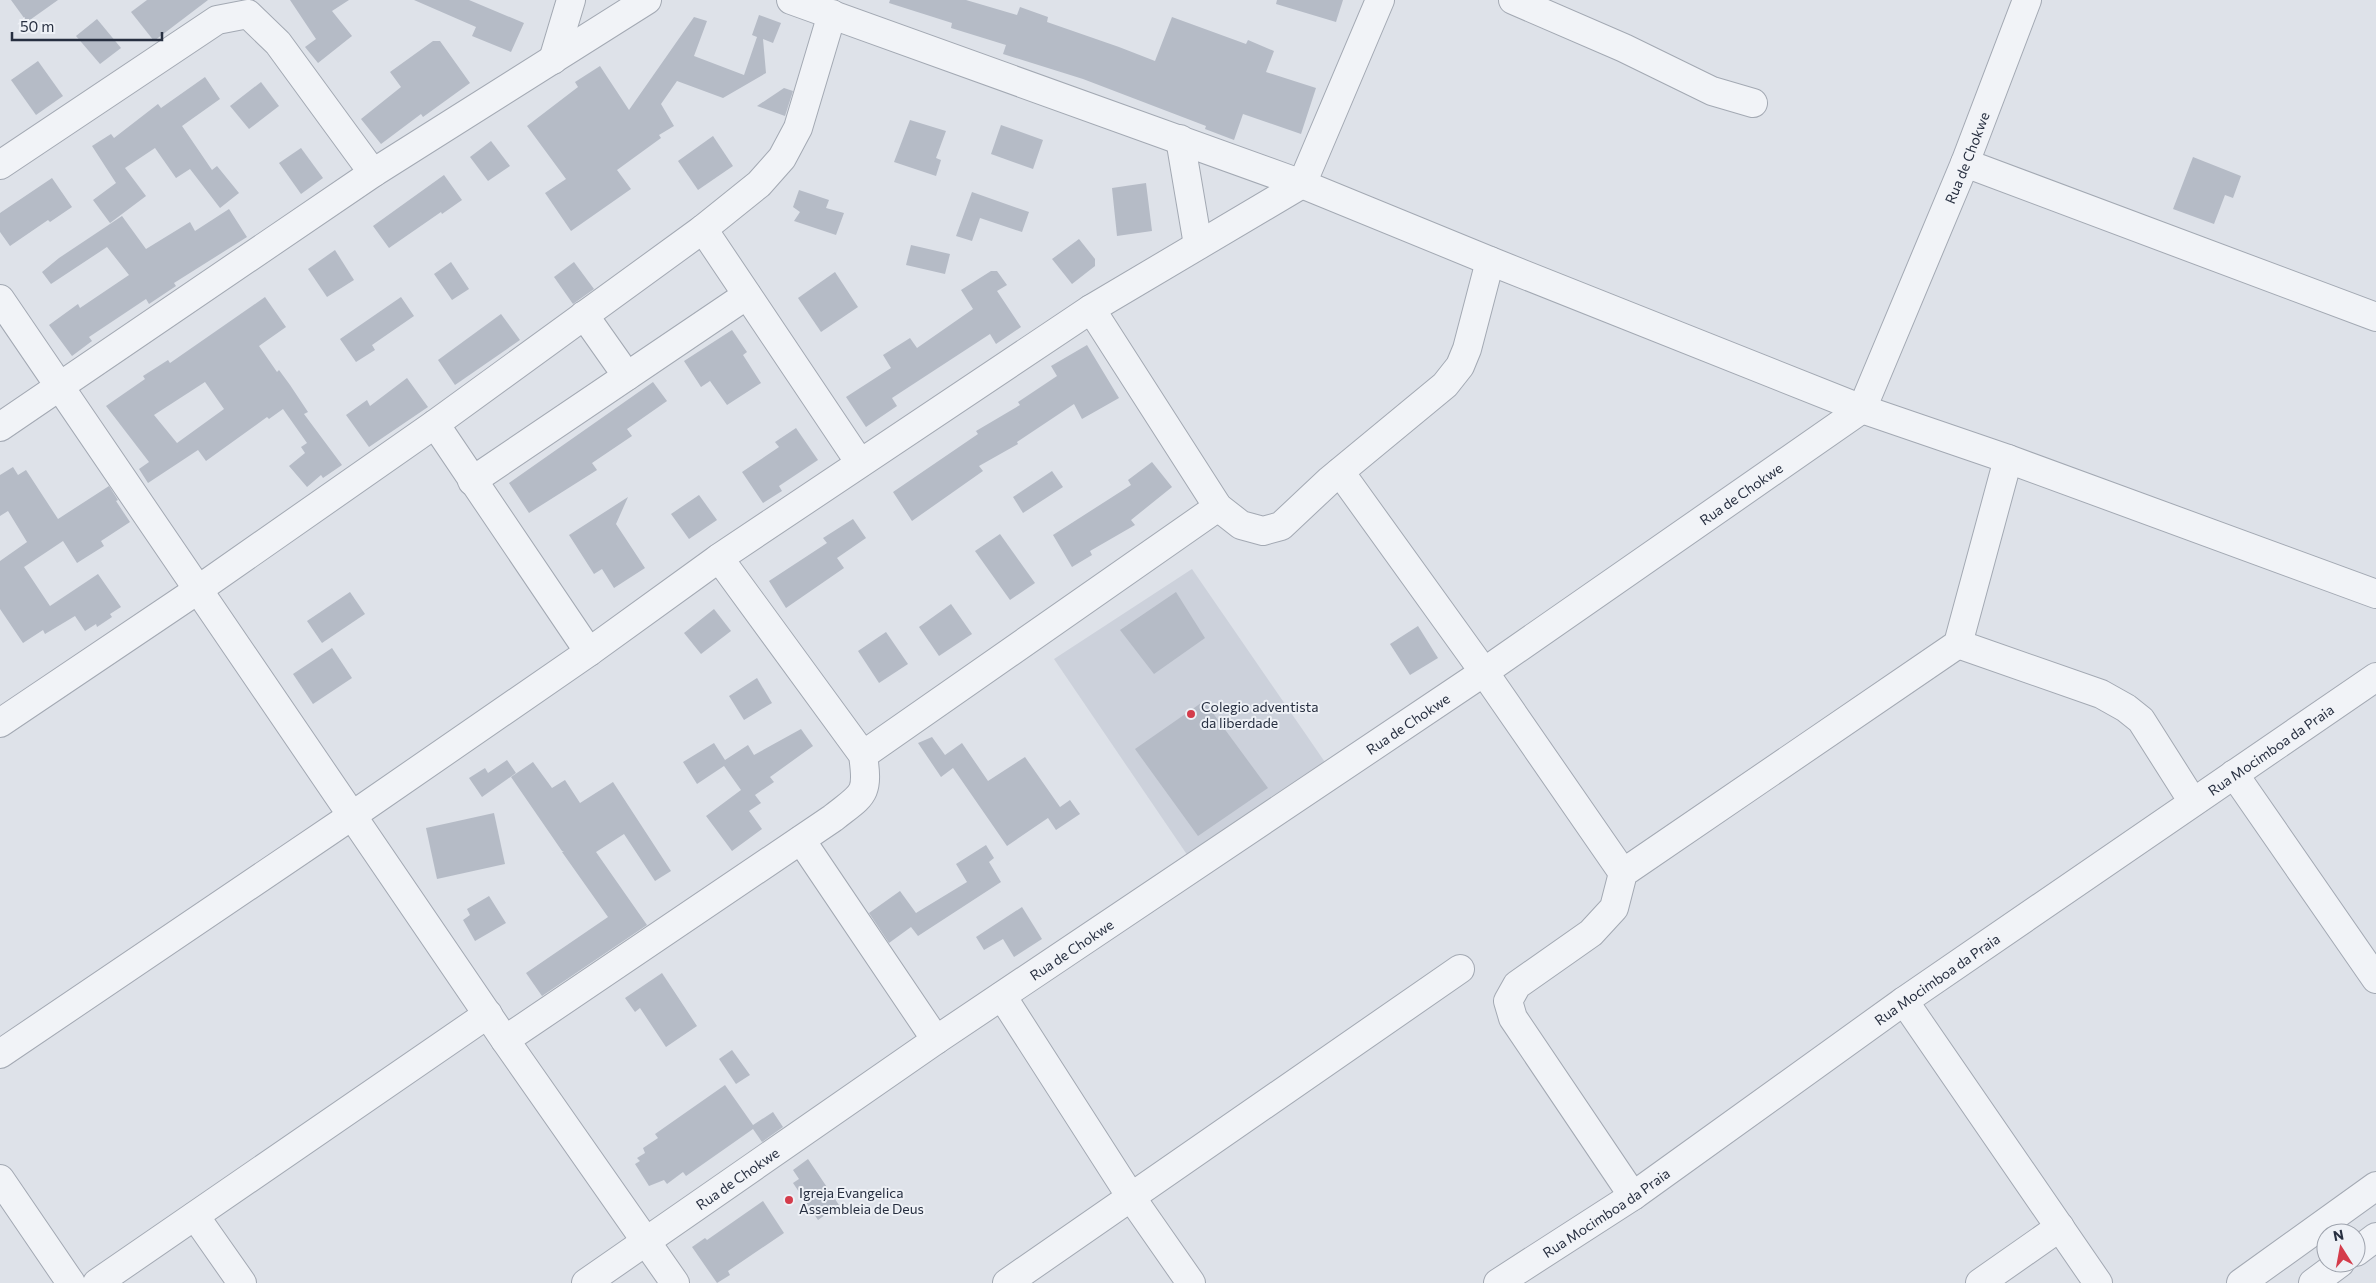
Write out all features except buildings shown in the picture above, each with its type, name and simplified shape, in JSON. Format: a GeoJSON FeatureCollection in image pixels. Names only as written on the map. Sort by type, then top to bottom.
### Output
{"type":"FeatureCollection","features":[{"type":"Feature","properties":{"kind":"street"},"geometry":{"type":"LineString","coordinates":[[553,60],[571,0]]}},
{"type":"Feature","properties":{"kind":"street"},"geometry":{"type":"LineString","coordinates":[[0,427],[373,173],[647,0]]}},
{"type":"Feature","properties":{"kind":"street"},"geometry":{"type":"LineString","coordinates":[[791,0],[1302,184],[1862,409],[2008,459],[2376,594]]}},
{"type":"Feature","properties":{"kind":"street"},"geometry":{"type":"LineString","coordinates":[[0,1054],[353,815],[589,652],[719,558],[860,463],[1091,309],[1302,184],[1380,0]]}},
{"type":"Feature","properties":{"kind":"street"},"geometry":{"type":"LineString","coordinates":[[1513,0],[1624,48],[1712,91],[1753,103]]}},
{"type":"Feature","properties":{"kind":"street","name":"Rua de Chokwe"},"geometry":{"type":"LineString","coordinates":[[586,1283],[936,1040],[1484,672],[1862,409],[1965,163],[2028,0]]}},
{"type":"Feature","properties":{"kind":"street"},"geometry":{"type":"LineString","coordinates":[[0,165],[218,20],[248,14],[278,43],[373,173]]}},
{"type":"Feature","properties":{"kind":"street"},"geometry":{"type":"LineString","coordinates":[[0,723],[199,589],[435,424],[703,229],[759,184],[782,158],[798,128],[832,14]]}},
{"type":"Feature","properties":{"kind":"street"},"geometry":{"type":"LineString","coordinates":[[1180,139],[1198,245]]}},
{"type":"Feature","properties":{"kind":"street"},"geometry":{"type":"LineString","coordinates":[[1965,163],[2376,317]]}},
{"type":"Feature","properties":{"kind":"street"},"geometry":{"type":"LineString","coordinates":[[703,229],[860,463]]}},
{"type":"Feature","properties":{"kind":"street"},"geometry":{"type":"LineString","coordinates":[[1091,309],[1218,507],[1241,525],[1263,531],[1281,526],[1340,472],[1445,385],[1455,374],[1469,343],[1490,261]]}},
{"type":"Feature","properties":{"kind":"street"},"geometry":{"type":"LineString","coordinates":[[472,481],[747,295]]}},
{"type":"Feature","properties":{"kind":"street"},"geometry":{"type":"LineString","coordinates":[[0,299],[505,1040],[648,1241],[675,1283]]}},
{"type":"Feature","properties":{"kind":"street"},"geometry":{"type":"LineString","coordinates":[[584,316],[626,376]]}},
{"type":"Feature","properties":{"kind":"street"},"geometry":{"type":"LineString","coordinates":[[435,424],[589,652]]}},
{"type":"Feature","properties":{"kind":"street"},"geometry":{"type":"LineString","coordinates":[[1633,1196],[1513,1018],[1508,1001],[1517,985],[1592,933],[1609,914],[1614,908],[1622,873],[1958,644],[2008,459]]}},
{"type":"Feature","properties":{"kind":"street"},"geometry":{"type":"LineString","coordinates":[[1340,472],[1484,672],[1622,873]]}},
{"type":"Feature","properties":{"kind":"street"},"geometry":{"type":"LineString","coordinates":[[863,755],[1218,507]]}},
{"type":"Feature","properties":{"kind":"street"},"geometry":{"type":"LineString","coordinates":[[505,1040],[801,840],[862,795],[866,786],[863,755],[719,558]]}},
{"type":"Feature","properties":{"kind":"street"},"geometry":{"type":"LineString","coordinates":[[1958,644],[2101,694],[2126,708],[2141,720],[2193,802]]}},
{"type":"Feature","properties":{"kind":"street","name":"Rua Mocimboa da Praia"},"geometry":{"type":"LineString","coordinates":[[1498,1283],[1633,1196],[1904,1001],[2376,677]]}},
{"type":"Feature","properties":{"kind":"street"},"geometry":{"type":"LineString","coordinates":[[2234,774],[2376,979]]}},
{"type":"Feature","properties":{"kind":"street"},"geometry":{"type":"LineString","coordinates":[[801,840],[936,1040]]}},
{"type":"Feature","properties":{"kind":"street"},"geometry":{"type":"LineString","coordinates":[[1007,1283],[1460,969]]}},
{"type":"Feature","properties":{"kind":"street"},"geometry":{"type":"LineString","coordinates":[[1002,996],[1131,1197],[1191,1283]]}},
{"type":"Feature","properties":{"kind":"street"},"geometry":{"type":"LineString","coordinates":[[1904,1001],[2098,1283]]}},
{"type":"Feature","properties":{"kind":"street"},"geometry":{"type":"LineString","coordinates":[[97,1283],[488,1014]]}},
{"type":"Feature","properties":{"kind":"street"},"geometry":{"type":"LineString","coordinates":[[0,1179],[71,1283]]}},
{"type":"Feature","properties":{"kind":"street"},"geometry":{"type":"LineString","coordinates":[[2241,1283],[2375,1190]]}},
{"type":"Feature","properties":{"kind":"street"},"geometry":{"type":"LineString","coordinates":[[195,1216],[242,1283]]}},
{"type":"Feature","properties":{"kind":"street"},"geometry":{"type":"LineString","coordinates":[[1980,1283],[2060,1227]]}},
{"type":"Feature","properties":{"kind":"street"},"geometry":{"type":"LineString","coordinates":[[2313,1283],[2326,1273]]}},
{"type":"Feature","properties":{"kind":"shaded area","name":"Colegio adventista da liberdade"},"geometry":{"type":"Polygon","coordinates":[[[1192,569],[1329,768],[1190,859],[1054,659],[1192,569]]]}},
{"type":"Feature","properties":{"kind":"place","name":"Colegio adventista da liberdade"},"geometry":{"type":"Point","coordinates":[1191,714]}},
{"type":"Feature","properties":{"kind":"place","name":"Igreja Evangelica Assembleia de Deus"},"geometry":{"type":"Point","coordinates":[789,1200]}}]}
